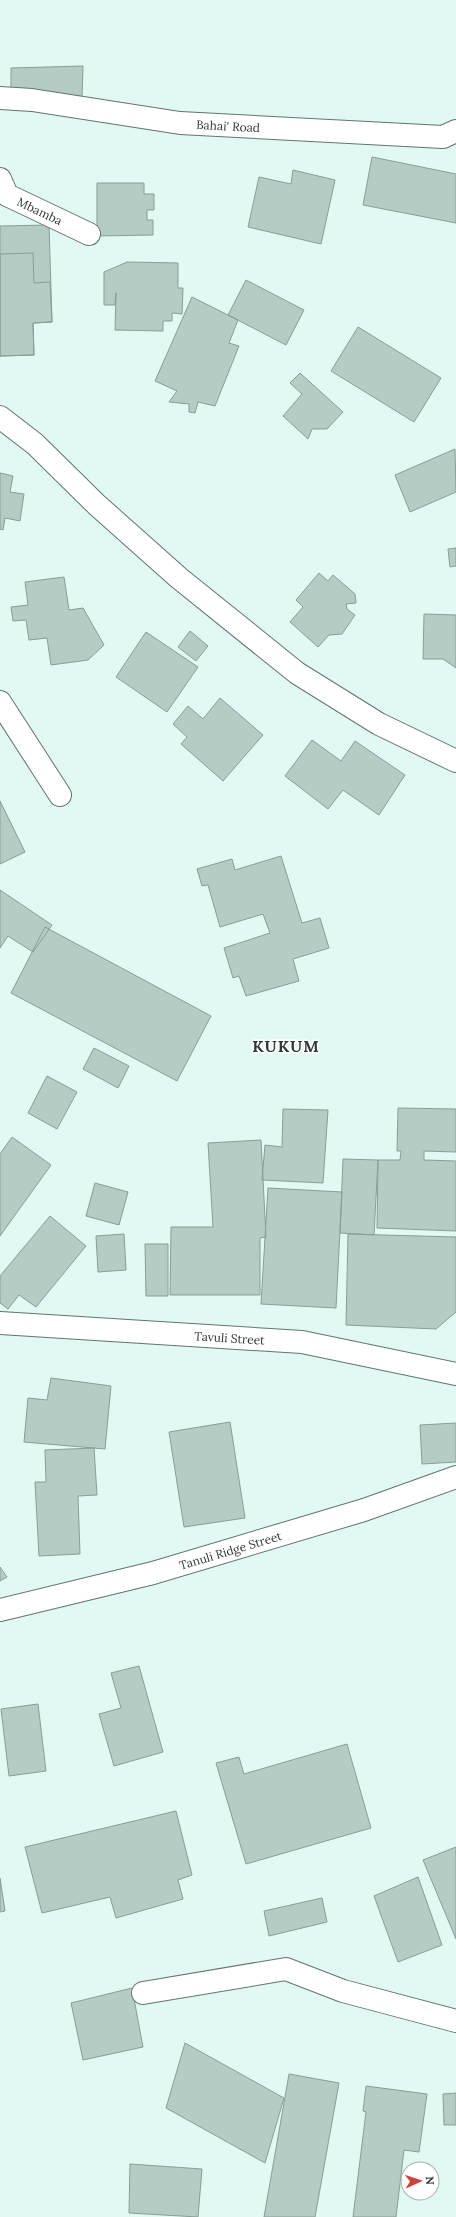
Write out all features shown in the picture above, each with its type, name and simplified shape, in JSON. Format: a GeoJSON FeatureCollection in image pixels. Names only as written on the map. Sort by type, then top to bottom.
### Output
{"type":"FeatureCollection","features":[{"type":"Feature","properties":{"kind":"street","name":"Bahai' Road"},"geometry":{"type":"LineString","coordinates":[[0,98],[32,100],[180,123],[443,137],[456,131]]}},
{"type":"Feature","properties":{"kind":"street","name":"Mbamba"},"geometry":{"type":"LineString","coordinates":[[0,179],[7,195],[89,234]]}},
{"type":"Feature","properties":{"kind":"street"},"geometry":{"type":"LineString","coordinates":[[0,417],[35,444],[97,505],[179,578],[297,673],[379,724],[456,761]]}},
{"type":"Feature","properties":{"kind":"street"},"geometry":{"type":"LineString","coordinates":[[0,702],[60,794]]}},
{"type":"Feature","properties":{"kind":"street","name":"Tavuli Street"},"geometry":{"type":"LineString","coordinates":[[0,1323],[302,1342],[456,1374]]}},
{"type":"Feature","properties":{"kind":"street","name":"Tanuli Ridge Street"},"geometry":{"type":"LineString","coordinates":[[0,1610],[153,1573],[364,1510],[456,1477]]}},
{"type":"Feature","properties":{"kind":"street"},"geometry":{"type":"LineString","coordinates":[[143,1993],[286,1969],[343,1991],[456,2021]]}},
{"type":"Feature","properties":{"kind":"building"},"geometry":{"type":"Polygon","coordinates":[[[83,66],[82,99],[11,98],[11,68],[83,66]]]}},
{"type":"Feature","properties":{"kind":"building"},"geometry":{"type":"Polygon","coordinates":[[[372,157],[456,174],[456,223],[363,205],[372,157]]]}},
{"type":"Feature","properties":{"kind":"building"},"geometry":{"type":"Polygon","coordinates":[[[293,170],[335,180],[321,244],[248,227],[259,177],[291,184],[293,170]]]}},
{"type":"Feature","properties":{"kind":"building"},"geometry":{"type":"Polygon","coordinates":[[[97,183],[144,183],[144,194],[154,194],[154,210],[147,210],[147,220],[153,220],[153,235],[97,236],[97,183]]]}},
{"type":"Feature","properties":{"kind":"building"},"geometry":{"type":"Polygon","coordinates":[[[49,225],[52,322],[33,323],[34,355],[0,356],[0,226],[49,225]]]}},
{"type":"Feature","properties":{"kind":"building"},"geometry":{"type":"Polygon","coordinates":[[[33,253],[34,283],[50,282],[52,322],[33,323],[34,355],[0,356],[0,254],[33,253]]]}},
{"type":"Feature","properties":{"kind":"building"},"geometry":{"type":"Polygon","coordinates":[[[127,262],[178,263],[178,288],[183,288],[182,314],[172,313],[172,321],[163,321],[163,331],[115,330],[116,293],[115,305],[104,305],[104,272],[127,262]]]}},
{"type":"Feature","properties":{"kind":"building"},"geometry":{"type":"Polygon","coordinates":[[[246,280],[304,310],[286,345],[228,315],[246,280]]]}},
{"type":"Feature","properties":{"kind":"building"},"geometry":{"type":"Polygon","coordinates":[[[192,297],[238,320],[229,343],[239,346],[215,406],[198,402],[195,413],[189,412],[189,404],[169,402],[177,391],[155,381],[192,297]]]}},
{"type":"Feature","properties":{"kind":"building"},"geometry":{"type":"Polygon","coordinates":[[[358,327],[441,378],[414,422],[331,371],[358,327]]]}},
{"type":"Feature","properties":{"kind":"building"},"geometry":{"type":"Polygon","coordinates":[[[300,373],[343,412],[327,429],[312,429],[308,439],[283,416],[302,394],[290,383],[300,373]]]}},
{"type":"Feature","properties":{"kind":"building"},"geometry":{"type":"Polygon","coordinates":[[[455,449],[456,492],[410,512],[395,475],[455,449]]]}},
{"type":"Feature","properties":{"kind":"building"},"geometry":{"type":"Polygon","coordinates":[[[0,473],[13,476],[10,492],[24,494],[20,521],[5,518],[3,530],[0,529],[0,473]]]}},
{"type":"Feature","properties":{"kind":"building"},"geometry":{"type":"Polygon","coordinates":[[[456,548],[456,566],[450,567],[448,549],[456,548]]]}},
{"type":"Feature","properties":{"kind":"building"},"geometry":{"type":"Polygon","coordinates":[[[319,573],[328,581],[333,575],[355,594],[356,603],[346,604],[347,609],[355,615],[342,634],[329,635],[318,647],[290,622],[303,607],[296,600],[319,573]]]}},
{"type":"Feature","properties":{"kind":"building"},"geometry":{"type":"Polygon","coordinates":[[[64,577],[69,610],[83,608],[104,645],[88,660],[51,665],[47,638],[29,640],[26,620],[13,621],[11,607],[28,605],[25,582],[64,577]]]}},
{"type":"Feature","properties":{"kind":"building"},"geometry":{"type":"Polygon","coordinates":[[[424,614],[456,615],[456,668],[443,659],[423,659],[424,614]]]}},
{"type":"Feature","properties":{"kind":"building"},"geometry":{"type":"Polygon","coordinates":[[[190,631],[208,646],[196,661],[178,647],[190,631]]]}},
{"type":"Feature","properties":{"kind":"building"},"geometry":{"type":"Polygon","coordinates":[[[146,632],[198,667],[167,712],[116,677],[146,632]]]}},
{"type":"Feature","properties":{"kind":"building"},"geometry":{"type":"Polygon","coordinates":[[[220,698],[263,735],[223,781],[181,744],[187,737],[173,724],[188,706],[203,719],[220,698]]]}},
{"type":"Feature","properties":{"kind":"building"},"geometry":{"type":"Polygon","coordinates":[[[312,740],[341,761],[355,741],[405,775],[379,815],[343,790],[328,809],[285,776],[312,740]]]}},
{"type":"Feature","properties":{"kind":"building"},"geometry":{"type":"Polygon","coordinates":[[[0,801],[25,852],[0,864],[0,801]]]}},
{"type":"Feature","properties":{"kind":"building"},"geometry":{"type":"Polygon","coordinates":[[[281,856],[302,923],[320,918],[329,948],[293,959],[299,981],[246,996],[239,976],[233,978],[224,948],[270,933],[263,914],[220,927],[208,885],[202,886],[197,869],[232,859],[235,870],[281,856]]]}},
{"type":"Feature","properties":{"kind":"building"},"geometry":{"type":"Polygon","coordinates":[[[0,890],[52,925],[33,952],[8,936],[0,948],[0,890]]]}},
{"type":"Feature","properties":{"kind":"building"},"geometry":{"type":"Polygon","coordinates":[[[45,927],[211,1016],[177,1081],[11,993],[45,927]]]}},
{"type":"Feature","properties":{"kind":"building"},"geometry":{"type":"Polygon","coordinates":[[[94,1048],[129,1066],[118,1088],[83,1069],[94,1048]]]}},
{"type":"Feature","properties":{"kind":"building"},"geometry":{"type":"Polygon","coordinates":[[[47,1076],[77,1092],[57,1129],[28,1113],[47,1076]]]}},
{"type":"Feature","properties":{"kind":"building"},"geometry":{"type":"Polygon","coordinates":[[[398,1108],[456,1109],[456,1152],[424,1151],[424,1160],[456,1161],[456,1231],[377,1228],[378,1160],[400,1160],[401,1151],[397,1151],[398,1108]]]}},
{"type":"Feature","properties":{"kind":"building"},"geometry":{"type":"Polygon","coordinates":[[[283,1109],[328,1110],[323,1183],[262,1180],[265,1145],[282,1147],[283,1109]]]}},
{"type":"Feature","properties":{"kind":"building"},"geometry":{"type":"Polygon","coordinates":[[[12,1137],[51,1165],[0,1236],[0,1154],[12,1137]]]}},
{"type":"Feature","properties":{"kind":"building"},"geometry":{"type":"Polygon","coordinates":[[[261,1140],[266,1237],[260,1238],[260,1295],[170,1295],[171,1227],[213,1227],[208,1143],[261,1140]]]}},
{"type":"Feature","properties":{"kind":"building"},"geometry":{"type":"Polygon","coordinates":[[[343,1159],[378,1160],[374,1235],[340,1233],[343,1159]]]}},
{"type":"Feature","properties":{"kind":"building"},"geometry":{"type":"Polygon","coordinates":[[[95,1183],[128,1192],[119,1225],[86,1216],[95,1183]]]}},
{"type":"Feature","properties":{"kind":"building"},"geometry":{"type":"Polygon","coordinates":[[[268,1188],[342,1192],[336,1308],[261,1304],[268,1188]]]}},
{"type":"Feature","properties":{"kind":"building"},"geometry":{"type":"Polygon","coordinates":[[[50,1216],[86,1246],[36,1307],[19,1295],[8,1309],[0,1303],[0,1276],[50,1216]]]}},
{"type":"Feature","properties":{"kind":"building"},"geometry":{"type":"Polygon","coordinates":[[[124,1234],[126,1270],[98,1272],[96,1236],[124,1234]]]}},
{"type":"Feature","properties":{"kind":"building"},"geometry":{"type":"Polygon","coordinates":[[[348,1234],[456,1237],[456,1312],[436,1329],[346,1325],[348,1234]]]}},
{"type":"Feature","properties":{"kind":"building"},"geometry":{"type":"Polygon","coordinates":[[[145,1244],[168,1244],[168,1296],[146,1296],[145,1244]]]}},
{"type":"Feature","properties":{"kind":"building"},"geometry":{"type":"Polygon","coordinates":[[[51,1378],[111,1386],[105,1449],[24,1442],[28,1398],[47,1400],[51,1378]]]}},
{"type":"Feature","properties":{"kind":"building"},"geometry":{"type":"Polygon","coordinates":[[[230,1422],[245,1518],[184,1527],[169,1432],[230,1422]]]}},
{"type":"Feature","properties":{"kind":"building"},"geometry":{"type":"Polygon","coordinates":[[[456,1423],[456,1462],[422,1464],[420,1425],[456,1423]]]}},
{"type":"Feature","properties":{"kind":"building"},"geometry":{"type":"Polygon","coordinates":[[[94,1448],[97,1495],[78,1496],[80,1554],[39,1556],[35,1482],[46,1482],[45,1450],[94,1448]]]}},
{"type":"Feature","properties":{"kind":"building"},"geometry":{"type":"Polygon","coordinates":[[[0,1567],[7,1577],[0,1581],[0,1567]]]}},
{"type":"Feature","properties":{"kind":"building"},"geometry":{"type":"Polygon","coordinates":[[[139,1666],[163,1752],[114,1766],[99,1714],[121,1708],[111,1673],[139,1666]]]}},
{"type":"Feature","properties":{"kind":"building"},"geometry":{"type":"Polygon","coordinates":[[[38,1704],[46,1771],[9,1776],[1,1709],[38,1704]]]}},
{"type":"Feature","properties":{"kind":"building"},"geometry":{"type":"Polygon","coordinates":[[[347,1744],[371,1828],[246,1864],[216,1763],[239,1757],[244,1774],[347,1744]]]}},
{"type":"Feature","properties":{"kind":"building"},"geometry":{"type":"Polygon","coordinates":[[[176,1811],[192,1875],[178,1880],[183,1899],[116,1918],[110,1897],[42,1913],[25,1847],[176,1811]]]}},
{"type":"Feature","properties":{"kind":"building"},"geometry":{"type":"Polygon","coordinates":[[[456,1847],[456,1939],[423,1860],[456,1847]]]}},
{"type":"Feature","properties":{"kind":"building"},"geometry":{"type":"Polygon","coordinates":[[[418,1877],[442,1945],[398,1962],[374,1896],[418,1877]]]}},
{"type":"Feature","properties":{"kind":"building"},"geometry":{"type":"Polygon","coordinates":[[[0,1878],[5,1911],[0,1912],[0,1878]]]}},
{"type":"Feature","properties":{"kind":"building"},"geometry":{"type":"Polygon","coordinates":[[[322,1898],[327,1922],[269,1936],[264,1911],[322,1898]]]}},
{"type":"Feature","properties":{"kind":"building"},"geometry":{"type":"Polygon","coordinates":[[[132,1988],[143,2047],[83,2060],[71,2003],[132,1988]]]}},
{"type":"Feature","properties":{"kind":"building"},"geometry":{"type":"Polygon","coordinates":[[[185,2043],[284,2098],[265,2163],[166,2108],[185,2043]]]}},
{"type":"Feature","properties":{"kind":"building"},"geometry":{"type":"Polygon","coordinates":[[[289,2074],[339,2083],[315,2217],[264,2217],[289,2074]]]}},
{"type":"Feature","properties":{"kind":"building"},"geometry":{"type":"Polygon","coordinates":[[[366,2086],[427,2094],[419,2152],[404,2150],[403,2161],[400,2161],[400,2184],[396,2217],[353,2217],[366,2112],[363,2111],[366,2086]]]}},
{"type":"Feature","properties":{"kind":"building"},"geometry":{"type":"Polygon","coordinates":[[[456,2093],[456,2125],[444,2125],[443,2094],[456,2093]]]}},
{"type":"Feature","properties":{"kind":"building"},"geometry":{"type":"Polygon","coordinates":[[[130,2164],[202,2169],[198,2217],[129,2213],[130,2164]]]}},
{"type":"Feature","properties":{"kind":"district","name":"KUKUM"},"geometry":{"type":"Point","coordinates":[286,1046]}}]}
